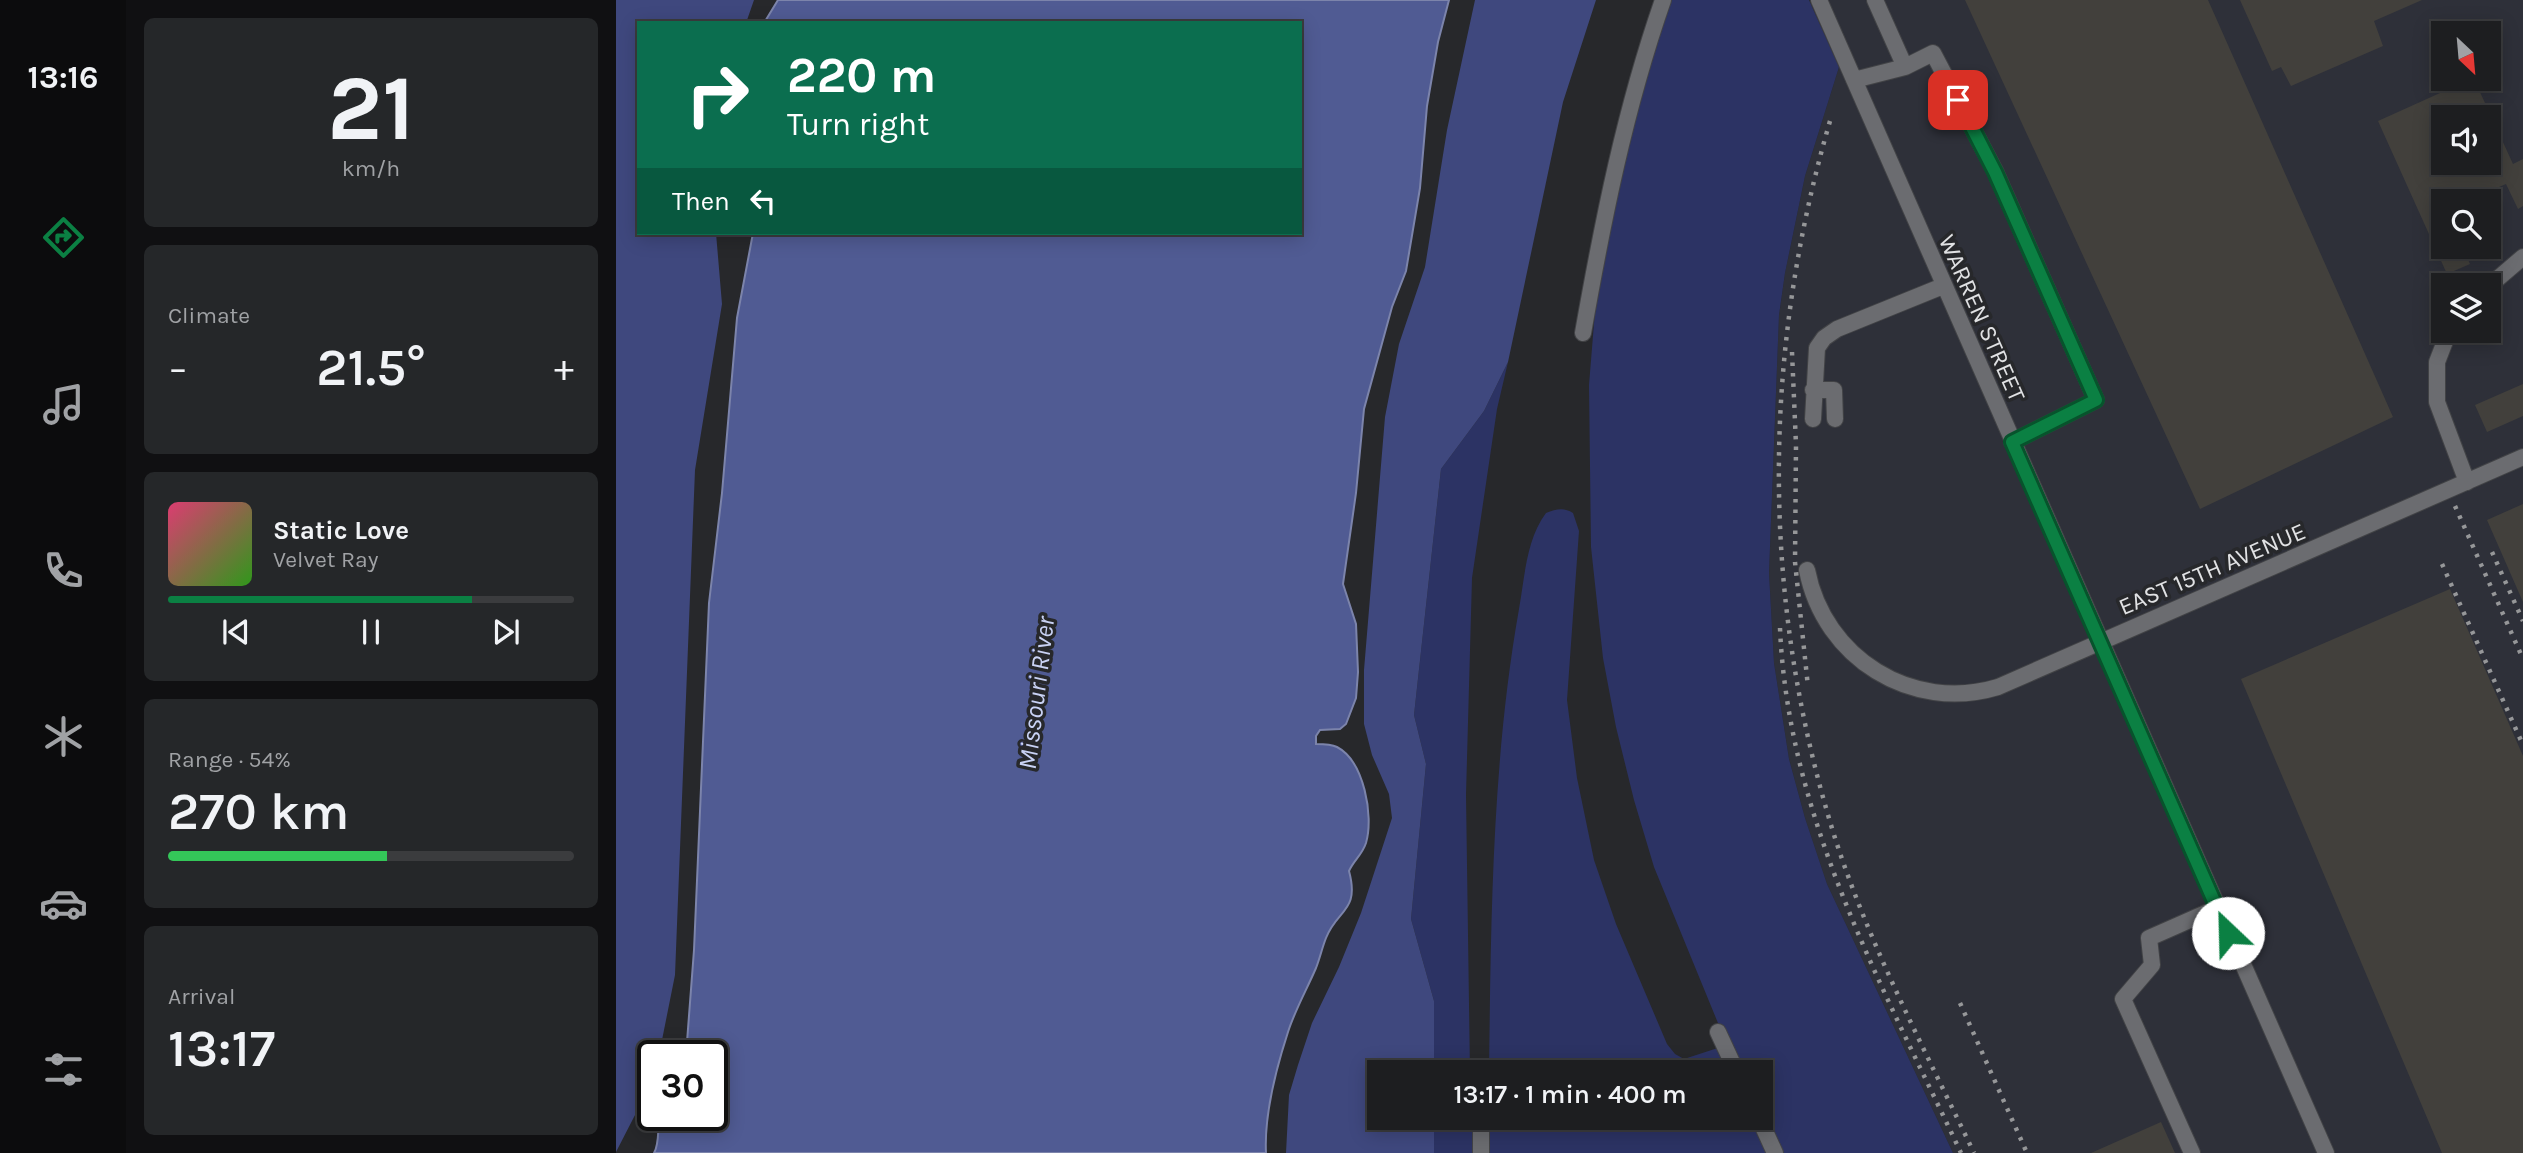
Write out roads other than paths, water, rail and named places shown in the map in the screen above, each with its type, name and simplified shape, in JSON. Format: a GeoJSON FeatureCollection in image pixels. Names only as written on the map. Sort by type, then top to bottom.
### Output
{"type":"FeatureCollection","features":[{"type":"Feature","properties":{"kind":"street"},"geometry":{"type":"LineString","coordinates":[[1583,333],[1603,220],[1629,107],[1663,0]]}},
{"type":"Feature","properties":{"kind":"street","name":"WARREN STREET"},"geometry":{"type":"LineString","coordinates":[[1819,0],[2326,1153]]}},
{"type":"Feature","properties":{"kind":"street"},"geometry":{"type":"LineString","coordinates":[[1875,0],[1905,67]]}},
{"type":"Feature","properties":{"kind":"street"},"geometry":{"type":"LineString","coordinates":[[1854,80],[1905,67],[1933,52],[1995,172],[2096,400],[2012,442]]}},
{"type":"Feature","properties":{"kind":"street"},"geometry":{"type":"LineString","coordinates":[[2501,276],[2523,257]]}},
{"type":"Feature","properties":{"kind":"street"},"geometry":{"type":"LineString","coordinates":[[1813,419],[1817,348],[1824,338],[1838,329],[1943,286]]}},
{"type":"Feature","properties":{"kind":"street"},"geometry":{"type":"LineString","coordinates":[[2444,343],[2437,362],[2437,402],[2467,482]]}},
{"type":"Feature","properties":{"kind":"street"},"geometry":{"type":"LineString","coordinates":[[1813,390],[1834,390],[1835,419]]}},
{"type":"Feature","properties":{"kind":"street","name":"EAST 15TH AVENUE"},"geometry":{"type":"LineString","coordinates":[[1807,570],[1817,604],[1828,625],[1850,651],[1879,674],[1901,685],[1925,692],[1962,694],[1987,691],[2523,457]]}},
{"type":"Feature","properties":{"kind":"street"},"geometry":{"type":"LineString","coordinates":[[2192,1153],[2123,999],[2152,965],[2149,938],[2217,908]]}},
{"type":"Feature","properties":{"kind":"street"},"geometry":{"type":"LineString","coordinates":[[1718,1032],[1731,1060]]}},
{"type":"Feature","properties":{"kind":"street"},"geometry":{"type":"LineString","coordinates":[[1481,1130],[1481,1153]]}},
{"type":"Feature","properties":{"kind":"street"},"geometry":{"type":"LineString","coordinates":[[1765,1130],[1776,1153]]}},
{"type":"Feature","properties":{"kind":"water","name":"Missouri River"},"geometry":{"type":"Polygon","coordinates":[[[778,0],[1449,0],[1438,42],[1427,106],[1420,188],[1406,271],[1392,307],[1364,409],[1343,584],[1356,624],[1356,698],[1346,724],[1340,729],[1320,730],[1316,736],[1316,744],[1337,747],[1354,764],[1365,790],[1368,832],[1366,843],[1349,871],[1352,895],[1349,903],[1326,938],[1288,1032],[1272,1092],[1266,1153],[654,1153],[658,1131],[728,1131],[728,1040],[687,1040],[694,950],[709,603],[722,493],[737,318],[753,235],[1302,235],[1302,21],[765,21],[778,0]]]}},
{"type":"Feature","properties":{"kind":"railway"},"geometry":{"type":"LineString","coordinates":[[1830,121],[1807,210],[1791,300],[1782,390],[1779,480],[1783,570],[1793,660],[1811,749],[1849,879],[1899,998],[1974,1153]]}},
{"type":"Feature","properties":{"kind":"railway"},"geometry":{"type":"LineString","coordinates":[[1792,352],[1796,445],[1795,562],[1808,687]]}},
{"type":"Feature","properties":{"kind":"railway"},"geometry":{"type":"LineString","coordinates":[[2455,506],[2523,659]]}},
{"type":"Feature","properties":{"kind":"railway"},"geometry":{"type":"LineString","coordinates":[[2492,552],[2523,621]]}},
{"type":"Feature","properties":{"kind":"railway"},"geometry":{"type":"LineString","coordinates":[[2442,564],[2523,745]]}},
{"type":"Feature","properties":{"kind":"railway"},"geometry":{"type":"LineString","coordinates":[[1780,628],[1787,698],[1801,767],[1820,833],[1871,963],[1961,1153]]}},
{"type":"Feature","properties":{"kind":"railway"},"geometry":{"type":"LineString","coordinates":[[1960,1003],[2027,1153]]}}]}
